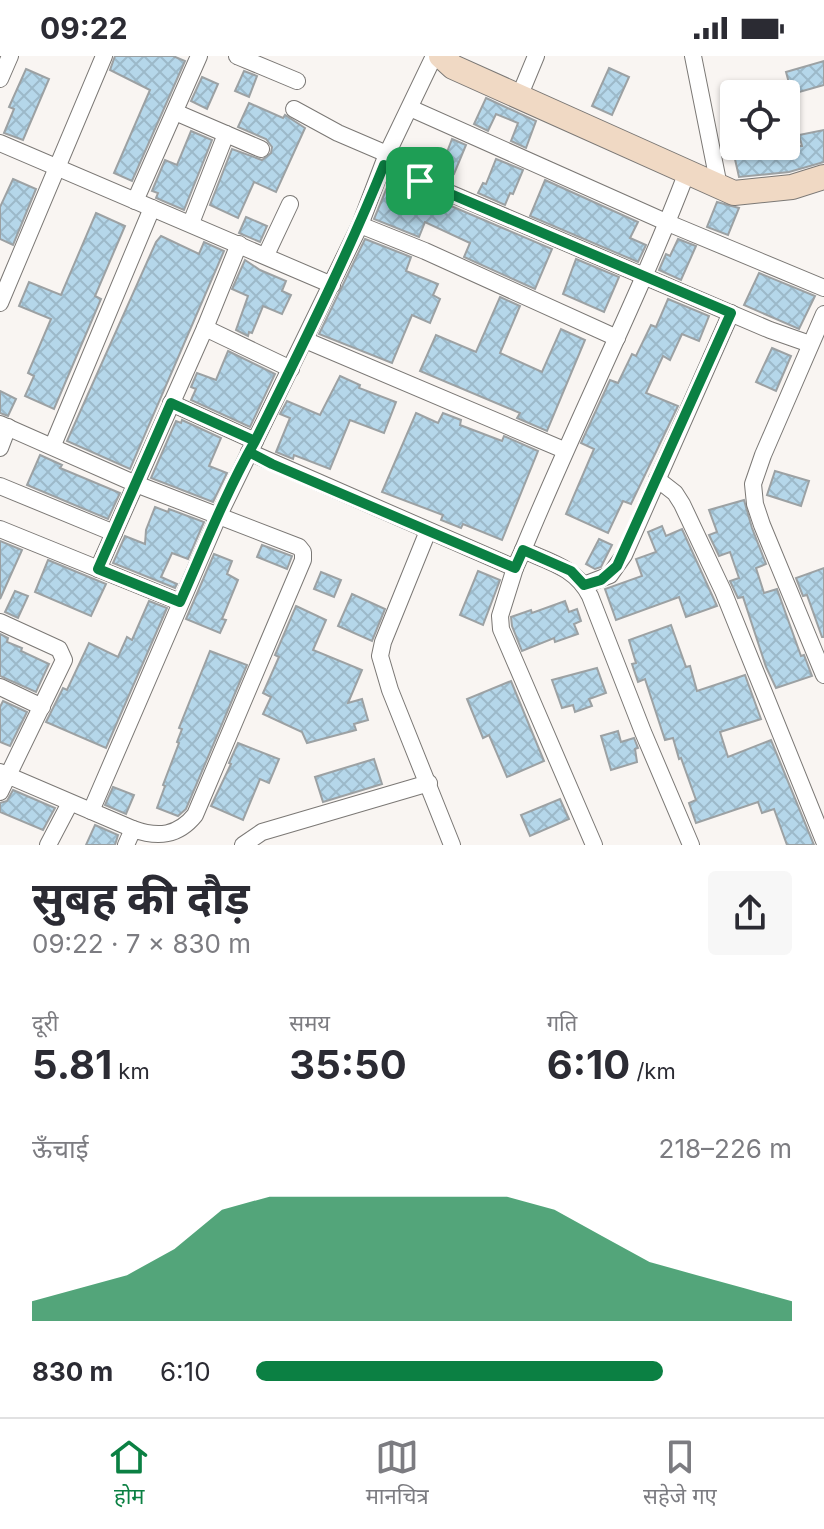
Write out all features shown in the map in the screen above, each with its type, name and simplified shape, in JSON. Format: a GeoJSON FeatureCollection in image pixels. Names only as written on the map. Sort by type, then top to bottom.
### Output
{"type":"FeatureCollection","features":[{"type":"Feature","properties":{"kind":"street"},"geometry":{"type":"LineString","coordinates":[[0,79],[10,56]]}},
{"type":"Feature","properties":{"kind":"street"},"geometry":{"type":"LineString","coordinates":[[0,303],[104,56]]}},
{"type":"Feature","properties":{"kind":"street"},"geometry":{"type":"LineString","coordinates":[[135,201],[199,56]]}},
{"type":"Feature","properties":{"kind":"street"},"geometry":{"type":"LineString","coordinates":[[237,56],[297,81]]}},
{"type":"Feature","properties":{"kind":"street"},"geometry":{"type":"LineString","coordinates":[[91,811],[218,517],[332,285],[434,56]]}},
{"type":"Feature","properties":{"kind":"street"},"geometry":{"type":"LineString","coordinates":[[441,56],[453,67],[734,193],[792,187],[824,177]]}},
{"type":"Feature","properties":{"kind":"street"},"geometry":{"type":"LineString","coordinates":[[519,97],[536,56]]}},
{"type":"Feature","properties":{"kind":"street"},"geometry":{"type":"LineString","coordinates":[[698,57],[719,186]]}},
{"type":"Feature","properties":{"kind":"street"},"geometry":{"type":"LineString","coordinates":[[410,108],[668,223],[824,288]]}},
{"type":"Feature","properties":{"kind":"street"},"geometry":{"type":"LineString","coordinates":[[294,109],[386,159],[643,276],[810,344]]}},
{"type":"Feature","properties":{"kind":"street"},"geometry":{"type":"LineString","coordinates":[[175,112],[261,149]]}},
{"type":"Feature","properties":{"kind":"street"},"geometry":{"type":"LineString","coordinates":[[191,223],[226,134]]}},
{"type":"Feature","properties":{"kind":"street"},"geometry":{"type":"LineString","coordinates":[[0,143],[332,285]]}},
{"type":"Feature","properties":{"kind":"street"},"geometry":{"type":"LineString","coordinates":[[594,845],[501,629],[502,608],[515,568],[564,450],[668,223],[687,172]]}},
{"type":"Feature","properties":{"kind":"street"},"geometry":{"type":"LineString","coordinates":[[266,255],[290,204]]}},
{"type":"Feature","properties":{"kind":"street"},"geometry":{"type":"LineString","coordinates":[[53,445],[152,208]]}},
{"type":"Feature","properties":{"kind":"street"},"geometry":{"type":"LineString","coordinates":[[360,225],[617,338]]}},
{"type":"Feature","properties":{"kind":"street"},"geometry":{"type":"LineString","coordinates":[[98,569],[239,244]]}},
{"type":"Feature","properties":{"kind":"street"},"geometry":{"type":"LineString","coordinates":[[584,585],[601,580],[617,566],[731,313]]}},
{"type":"Feature","properties":{"kind":"street"},"geometry":{"type":"LineString","coordinates":[[824,314],[753,484],[762,525],[824,675]]}},
{"type":"Feature","properties":{"kind":"street"},"geometry":{"type":"LineString","coordinates":[[205,328],[291,369]]}},
{"type":"Feature","properties":{"kind":"street"},"geometry":{"type":"LineString","coordinates":[[305,340],[564,450]]}},
{"type":"Feature","properties":{"kind":"street"},"geometry":{"type":"LineString","coordinates":[[171,403],[252,447],[428,531],[515,568]]}},
{"type":"Feature","properties":{"kind":"street"},"geometry":{"type":"LineString","coordinates":[[0,448],[4,425],[136,484],[299,547],[303,552],[303,560],[195,815],[185,828],[158,835],[133,829],[4,773]]}},
{"type":"Feature","properties":{"kind":"street"},"geometry":{"type":"LineString","coordinates":[[657,479],[675,493],[682,504],[723,591],[824,841]]}},
{"type":"Feature","properties":{"kind":"street"},"geometry":{"type":"LineString","coordinates":[[0,486],[114,533]]}},
{"type":"Feature","properties":{"kind":"street"},"geometry":{"type":"LineString","coordinates":[[0,529],[180,602]]}},
{"type":"Feature","properties":{"kind":"street"},"geometry":{"type":"LineString","coordinates":[[428,531],[380,656],[390,690],[452,845]]}},
{"type":"Feature","properties":{"kind":"street"},"geometry":{"type":"LineString","coordinates":[[523,550],[571,571],[584,585],[691,845]]}},
{"type":"Feature","properties":{"kind":"street"},"geometry":{"type":"LineString","coordinates":[[0,622],[59,649],[63,654],[62,666],[42,707],[4,773],[0,792]]}},
{"type":"Feature","properties":{"kind":"street"},"geometry":{"type":"LineString","coordinates":[[0,687],[42,707]]}},
{"type":"Feature","properties":{"kind":"street"},"geometry":{"type":"LineString","coordinates":[[243,845],[262,832],[429,783]]}},
{"type":"Feature","properties":{"kind":"street"},"geometry":{"type":"LineString","coordinates":[[48,845],[70,803]]}},
{"type":"Feature","properties":{"kind":"street"},"geometry":{"type":"LineString","coordinates":[[126,845],[133,829]]}},
{"type":"Feature","properties":{"kind":"building"},"geometry":{"type":"Polygon","coordinates":[[[115,56],[173,56],[185,61],[132,181],[114,173],[150,90],[110,70],[115,56]]]}},
{"type":"Feature","properties":{"kind":"building"},"geometry":{"type":"Polygon","coordinates":[[[824,61],[824,85],[800,92],[800,80],[788,80],[786,72],[824,61]]]}},
{"type":"Feature","properties":{"kind":"building"},"geometry":{"type":"Polygon","coordinates":[[[609,68],[629,77],[612,115],[592,106],[609,68]]]}},
{"type":"Feature","properties":{"kind":"building"},"geometry":{"type":"Polygon","coordinates":[[[26,69],[49,79],[23,140],[4,133],[14,109],[9,107],[26,69]]]}},
{"type":"Feature","properties":{"kind":"building"},"geometry":{"type":"Polygon","coordinates":[[[244,71],[257,76],[249,97],[235,91],[244,71]]]}},
{"type":"Feature","properties":{"kind":"building"},"geometry":{"type":"Polygon","coordinates":[[[202,77],[218,84],[207,109],[191,101],[202,77]]]}},
{"type":"Feature","properties":{"kind":"building"},"geometry":{"type":"Polygon","coordinates":[[[486,98],[536,121],[526,148],[511,141],[518,123],[496,114],[488,131],[474,124],[486,98]]]}},
{"type":"Feature","properties":{"kind":"building"},"geometry":{"type":"Polygon","coordinates":[[[249,103],[283,118],[285,115],[305,128],[276,192],[254,182],[238,218],[210,205],[232,149],[262,160],[271,153],[272,147],[266,139],[238,127],[249,103]]]}},
{"type":"Feature","properties":{"kind":"building"},"geometry":{"type":"Polygon","coordinates":[[[824,130],[824,162],[789,172],[739,177],[735,160],[800,160],[800,135],[824,130]]]}},
{"type":"Feature","properties":{"kind":"building"},"geometry":{"type":"Polygon","coordinates":[[[191,131],[212,140],[184,210],[156,198],[158,193],[152,191],[165,160],[177,165],[191,131]]]}},
{"type":"Feature","properties":{"kind":"building"},"geometry":{"type":"Polygon","coordinates":[[[452,139],[466,145],[454,174],[441,168],[452,139]]]}},
{"type":"Feature","properties":{"kind":"building"},"geometry":{"type":"Polygon","coordinates":[[[496,159],[523,170],[505,205],[478,193],[483,183],[486,184],[496,159]]]}},
{"type":"Feature","properties":{"kind":"building"},"geometry":{"type":"Polygon","coordinates":[[[13,179],[36,189],[13,245],[0,239],[0,207],[13,179]]]}},
{"type":"Feature","properties":{"kind":"building"},"geometry":{"type":"Polygon","coordinates":[[[390,180],[552,249],[535,289],[464,257],[470,243],[425,222],[419,237],[374,219],[390,180]]]}},
{"type":"Feature","properties":{"kind":"building"},"geometry":{"type":"Polygon","coordinates":[[[545,180],[638,222],[630,238],[646,245],[638,262],[530,216],[545,180]]]}},
{"type":"Feature","properties":{"kind":"building"},"geometry":{"type":"Polygon","coordinates":[[[717,202],[739,208],[728,235],[707,227],[717,202]]]}},
{"type":"Feature","properties":{"kind":"building"},"geometry":{"type":"Polygon","coordinates":[[[96,213],[125,226],[95,296],[101,299],[54,409],[25,396],[34,376],[28,373],[51,319],[19,306],[29,282],[61,295],[96,213]]]}},
{"type":"Feature","properties":{"kind":"building"},"geometry":{"type":"Polygon","coordinates":[[[246,217],[267,226],[260,242],[239,233],[246,217]]]}},
{"type":"Feature","properties":{"kind":"building"},"geometry":{"type":"Polygon","coordinates":[[[161,236],[199,254],[204,242],[224,251],[130,469],[67,441],[161,236]]]}},
{"type":"Feature","properties":{"kind":"building"},"geometry":{"type":"Polygon","coordinates":[[[365,239],[411,257],[406,271],[438,284],[433,295],[440,299],[430,323],[412,315],[392,363],[319,334],[365,239]]]}},
{"type":"Feature","properties":{"kind":"building"},"geometry":{"type":"Polygon","coordinates":[[[678,239],[696,246],[681,280],[659,270],[678,239]]]}},
{"type":"Feature","properties":{"kind":"building"},"geometry":{"type":"Polygon","coordinates":[[[576,259],[619,277],[604,312],[563,294],[576,259]]]}},
{"type":"Feature","properties":{"kind":"building"},"geometry":{"type":"Polygon","coordinates":[[[245,260],[286,281],[282,291],[291,295],[282,314],[263,306],[248,336],[236,330],[248,296],[232,289],[245,260]]]}},
{"type":"Feature","properties":{"kind":"building"},"geometry":{"type":"Polygon","coordinates":[[[759,273],[815,296],[799,329],[744,305],[759,273]]]}},
{"type":"Feature","properties":{"kind":"building"},"geometry":{"type":"Polygon","coordinates":[[[500,297],[520,306],[500,353],[542,372],[561,329],[585,340],[547,431],[517,418],[520,413],[420,371],[436,335],[476,352],[500,297]]]}},
{"type":"Feature","properties":{"kind":"building"},"geometry":{"type":"Polygon","coordinates":[[[668,299],[709,316],[699,341],[682,334],[670,360],[663,356],[646,393],[678,406],[631,504],[623,501],[608,533],[566,514],[594,449],[581,443],[610,380],[618,383],[651,325],[656,327],[668,299]]]}},
{"type":"Feature","properties":{"kind":"building"},"geometry":{"type":"Polygon","coordinates":[[[772,348],[791,356],[776,391],[756,382],[772,348]]]}},
{"type":"Feature","properties":{"kind":"building"},"geometry":{"type":"Polygon","coordinates":[[[228,351],[275,374],[250,427],[191,400],[196,389],[191,387],[197,373],[216,380],[228,351]]]}},
{"type":"Feature","properties":{"kind":"building"},"geometry":{"type":"Polygon","coordinates":[[[340,376],[360,385],[359,388],[396,402],[384,433],[350,420],[330,469],[294,455],[293,459],[276,452],[290,418],[280,414],[287,401],[320,415],[340,376]]]}},
{"type":"Feature","properties":{"kind":"building"},"geometry":{"type":"Polygon","coordinates":[[[0,391],[16,399],[8,416],[0,413],[0,391]]]}},
{"type":"Feature","properties":{"kind":"building"},"geometry":{"type":"Polygon","coordinates":[[[416,413],[438,423],[443,413],[461,420],[460,425],[502,441],[504,436],[538,451],[502,540],[463,524],[461,528],[441,520],[443,515],[382,492],[416,413]]]}},
{"type":"Feature","properties":{"kind":"building"},"geometry":{"type":"Polygon","coordinates":[[[182,420],[221,438],[209,466],[227,473],[213,502],[151,478],[176,421],[181,423],[182,420]]]}},
{"type":"Feature","properties":{"kind":"building"},"geometry":{"type":"Polygon","coordinates":[[[40,455],[62,465],[60,468],[120,493],[108,519],[27,485],[40,455]]]}},
{"type":"Feature","properties":{"kind":"building"},"geometry":{"type":"Polygon","coordinates":[[[775,471],[809,481],[801,506],[767,495],[775,471]]]}},
{"type":"Feature","properties":{"kind":"building"},"geometry":{"type":"Polygon","coordinates":[[[744,500],[766,564],[756,568],[764,593],[777,589],[801,656],[804,655],[812,676],[776,688],[743,597],[738,598],[730,581],[739,578],[730,552],[719,556],[709,535],[717,532],[709,510],[744,500]]]}},
{"type":"Feature","properties":{"kind":"building"},"geometry":{"type":"Polygon","coordinates":[[[155,507],[204,522],[188,559],[172,553],[161,577],[177,584],[175,588],[113,563],[125,536],[145,544],[146,530],[155,507]]]}},
{"type":"Feature","properties":{"kind":"building"},"geometry":{"type":"Polygon","coordinates":[[[662,526],[666,536],[682,529],[717,606],[686,617],[679,597],[616,620],[605,589],[642,576],[636,559],[656,552],[648,532],[662,526]]]}},
{"type":"Feature","properties":{"kind":"building"},"geometry":{"type":"Polygon","coordinates":[[[599,539],[612,545],[601,567],[595,569],[586,564],[599,539]]]}},
{"type":"Feature","properties":{"kind":"building"},"geometry":{"type":"Polygon","coordinates":[[[0,541],[22,550],[0,599],[0,541]]]}},
{"type":"Feature","properties":{"kind":"building"},"geometry":{"type":"Polygon","coordinates":[[[262,545],[292,556],[287,569],[257,557],[262,545]]]}},
{"type":"Feature","properties":{"kind":"building"},"geometry":{"type":"Polygon","coordinates":[[[214,554],[232,561],[227,574],[238,580],[222,619],[226,620],[220,633],[186,619],[214,554]]]}},
{"type":"Feature","properties":{"kind":"building"},"geometry":{"type":"Polygon","coordinates":[[[48,560],[106,584],[91,616],[35,592],[48,560]]]}},
{"type":"Feature","properties":{"kind":"building"},"geometry":{"type":"Polygon","coordinates":[[[824,568],[822,637],[807,595],[803,596],[796,578],[824,568]]]}},
{"type":"Feature","properties":{"kind":"building"},"geometry":{"type":"Polygon","coordinates":[[[478,571],[500,580],[483,625],[460,615],[478,571]]]}},
{"type":"Feature","properties":{"kind":"building"},"geometry":{"type":"Polygon","coordinates":[[[321,572],[341,580],[334,597],[314,589],[321,572]]]}},
{"type":"Feature","properties":{"kind":"building"},"geometry":{"type":"Polygon","coordinates":[[[15,591],[28,596],[18,618],[5,612],[15,591]]]}},
{"type":"Feature","properties":{"kind":"building"},"geometry":{"type":"Polygon","coordinates":[[[352,594],[385,609],[372,641],[338,626],[352,594]]]}},
{"type":"Feature","properties":{"kind":"building"},"geometry":{"type":"Polygon","coordinates":[[[149,601],[167,608],[106,748],[46,722],[63,688],[67,690],[89,643],[118,657],[127,637],[132,640],[149,601]]]}},
{"type":"Feature","properties":{"kind":"building"},"geometry":{"type":"Polygon","coordinates":[[[565,601],[569,612],[577,609],[581,621],[574,624],[578,634],[555,642],[554,638],[522,651],[511,617],[565,601]]]}},
{"type":"Feature","properties":{"kind":"building"},"geometry":{"type":"Polygon","coordinates":[[[296,606],[326,620],[313,650],[362,670],[348,703],[362,699],[368,720],[354,724],[356,730],[307,743],[302,732],[263,714],[271,697],[263,693],[296,606]]]}},
{"type":"Feature","properties":{"kind":"building"},"geometry":{"type":"Polygon","coordinates":[[[671,625],[686,667],[690,666],[697,691],[745,675],[761,719],[720,732],[728,757],[771,740],[814,845],[787,845],[774,809],[762,813],[758,802],[696,823],[689,803],[696,800],[673,738],[665,740],[645,679],[638,682],[632,664],[636,663],[629,640],[671,625]]]}},
{"type":"Feature","properties":{"kind":"building"},"geometry":{"type":"Polygon","coordinates":[[[0,634],[8,638],[7,642],[22,648],[21,651],[49,664],[36,692],[0,676],[0,634]]]}},
{"type":"Feature","properties":{"kind":"building"},"geometry":{"type":"Polygon","coordinates":[[[210,651],[247,665],[186,809],[178,816],[157,808],[179,743],[182,729],[179,728],[210,651]]]}},
{"type":"Feature","properties":{"kind":"building"},"geometry":{"type":"Polygon","coordinates":[[[597,668],[606,693],[589,699],[592,706],[575,712],[573,705],[562,708],[552,680],[597,668]]]}},
{"type":"Feature","properties":{"kind":"building"},"geometry":{"type":"Polygon","coordinates":[[[511,681],[544,761],[507,777],[489,735],[483,738],[467,699],[511,681]]]}},
{"type":"Feature","properties":{"kind":"building"},"geometry":{"type":"Polygon","coordinates":[[[3,701],[27,712],[10,746],[0,742],[0,707],[3,701]]]}},
{"type":"Feature","properties":{"kind":"building"},"geometry":{"type":"Polygon","coordinates":[[[618,731],[621,742],[634,738],[638,748],[635,749],[637,762],[611,770],[601,736],[618,731]]]}},
{"type":"Feature","properties":{"kind":"building"},"geometry":{"type":"Polygon","coordinates":[[[238,743],[279,759],[269,783],[260,779],[243,820],[211,806],[238,743]]]}},
{"type":"Feature","properties":{"kind":"building"},"geometry":{"type":"Polygon","coordinates":[[[374,759],[382,784],[323,802],[315,777],[374,759]]]}},
{"type":"Feature","properties":{"kind":"building"},"geometry":{"type":"Polygon","coordinates":[[[113,787],[134,795],[126,814],[105,805],[113,787]]]}},
{"type":"Feature","properties":{"kind":"building"},"geometry":{"type":"Polygon","coordinates":[[[13,790],[55,808],[43,830],[0,812],[0,803],[7,801],[13,790]]]}},
{"type":"Feature","properties":{"kind":"building"},"geometry":{"type":"Polygon","coordinates":[[[560,799],[569,819],[530,836],[521,815],[560,799]]]}},
{"type":"Feature","properties":{"kind":"building"},"geometry":{"type":"Polygon","coordinates":[[[95,825],[118,835],[115,845],[86,845],[95,825]]]}},
{"type":"Feature","properties":{"kind":"route"},"geometry":{"type":"LineString","coordinates":[[420,181],[384,165],[360,225],[305,340],[255,441],[249,452],[180,602],[98,569],[171,403],[255,441],[249,452],[272,464],[515,568],[523,550],[571,571],[584,585],[610,575],[624,555],[731,313],[420,181]]}}]}
